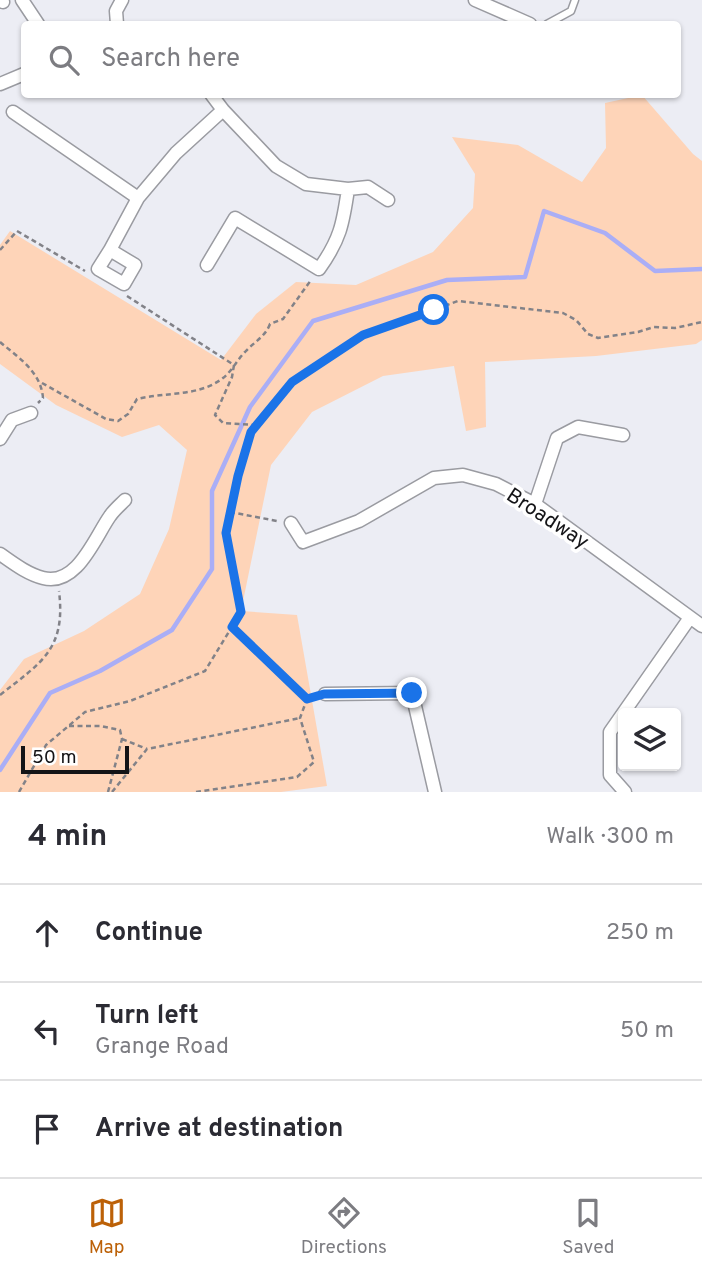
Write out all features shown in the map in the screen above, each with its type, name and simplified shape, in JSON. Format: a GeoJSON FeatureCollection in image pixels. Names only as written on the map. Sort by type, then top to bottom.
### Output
{"type":"FeatureCollection","features":[{"type":"Feature","properties":{"kind":"street"},"geometry":{"type":"LineString","coordinates":[[22,0],[36,21]]}},
{"type":"Feature","properties":{"kind":"street"},"geometry":{"type":"LineString","coordinates":[[117,21],[116,11],[122,0]]}},
{"type":"Feature","properties":{"kind":"street"},"geometry":{"type":"LineString","coordinates":[[475,0],[523,21]]}},
{"type":"Feature","properties":{"kind":"street"},"geometry":{"type":"LineString","coordinates":[[0,84],[21,75]]}},
{"type":"Feature","properties":{"kind":"street"},"geometry":{"type":"LineString","coordinates":[[214,98],[276,166],[306,184],[348,189],[368,187],[388,200]]}},
{"type":"Feature","properties":{"kind":"street"},"geometry":{"type":"LineString","coordinates":[[110,250],[138,198],[176,153],[223,110]]}},
{"type":"Feature","properties":{"kind":"street"},"geometry":{"type":"LineString","coordinates":[[13,112],[138,198]]}},
{"type":"Feature","properties":{"kind":"street"},"geometry":{"type":"LineString","coordinates":[[207,265],[235,218],[319,269],[333,251],[342,228],[348,189]]}},
{"type":"Feature","properties":{"kind":"street"},"geometry":{"type":"LineString","coordinates":[[0,439],[12,420],[31,413]]}},
{"type":"Feature","properties":{"kind":"street"},"geometry":{"type":"LineString","coordinates":[[535,503],[557,438],[578,427],[623,435]]}},
{"type":"Feature","properties":{"kind":"street","name":"Broadway"},"geometry":{"type":"LineString","coordinates":[[291,523],[303,542],[359,521],[434,478],[463,475],[496,484],[535,503],[702,626]]}},
{"type":"Feature","properties":{"kind":"street"},"geometry":{"type":"LineString","coordinates":[[0,554],[30,573],[46,579],[76,569],[111,514],[125,500]]}},
{"type":"Feature","properties":{"kind":"street"},"geometry":{"type":"LineString","coordinates":[[625,792],[610,775],[610,732],[689,619]]}},
{"type":"Feature","properties":{"kind":"street"},"geometry":{"type":"LineString","coordinates":[[324,694],[412,693],[435,792]]}},
{"type":"Feature","properties":{"kind":"lane"},"geometry":{"type":"LineString","coordinates":[[553,21],[571,11],[575,0]]}},
{"type":"Feature","properties":{"kind":"path"},"geometry":{"type":"LineString","coordinates":[[0,342],[26,364],[42,383],[106,419],[118,421],[128,414],[138,399],[176,394],[208,386],[224,378],[244,353],[266,334],[270,324],[283,319],[319,269]]}},
{"type":"Feature","properties":{"kind":"path"},"geometry":{"type":"LineString","coordinates":[[19,792],[46,745],[85,712],[130,701],[205,671],[241,612],[226,533],[241,465],[254,425],[292,382],[363,335],[458,301],[563,313],[576,320],[588,334],[598,338],[654,327],[675,328],[702,322]]}},
{"type":"Feature","properties":{"kind":"path"},"geometry":{"type":"LineString","coordinates":[[234,365],[232,377],[215,415],[223,422],[254,425]]}},
{"type":"Feature","properties":{"kind":"path"},"geometry":{"type":"LineString","coordinates":[[31,413],[43,398],[42,383]]}},
{"type":"Feature","properties":{"kind":"path"},"geometry":{"type":"LineString","coordinates":[[230,512],[291,523]]}},
{"type":"Feature","properties":{"kind":"path"},"geometry":{"type":"LineString","coordinates":[[0,695],[51,651],[61,624],[57,577]]}},
{"type":"Feature","properties":{"kind":"path"},"geometry":{"type":"LineString","coordinates":[[232,627],[307,699]]}},
{"type":"Feature","properties":{"kind":"path"},"geometry":{"type":"LineString","coordinates":[[307,699],[324,694]]}},
{"type":"Feature","properties":{"kind":"path"},"geometry":{"type":"LineString","coordinates":[[196,792],[297,777],[314,762],[300,718],[307,699]]}},
{"type":"Feature","properties":{"kind":"path"},"geometry":{"type":"LineString","coordinates":[[122,739],[147,749],[300,718]]}},
{"type":"Feature","properties":{"kind":"path"},"geometry":{"type":"LineString","coordinates":[[69,726],[102,726],[120,730],[122,739],[110,792]]}},
{"type":"Feature","properties":{"kind":"path"},"geometry":{"type":"LineString","coordinates":[[110,792],[147,749]]}},
{"type":"Feature","properties":{"kind":"shaded area"},"geometry":{"type":"Polygon","coordinates":[[[645,98],[702,161],[702,340],[696,344],[596,356],[485,362],[486,427],[466,431],[454,366],[383,376],[312,412],[271,465],[241,611],[297,615],[327,786],[281,792],[0,792],[0,690],[24,659],[84,631],[140,594],[169,529],[187,450],[159,425],[122,437],[56,405],[0,364],[0,245],[10,231],[221,360],[256,314],[296,282],[356,285],[433,252],[473,208],[475,174],[452,137],[518,145],[582,182],[606,148],[605,103],[645,98]]]}},
{"type":"Feature","properties":{"kind":"waterway"},"geometry":{"type":"LineString","coordinates":[[0,770],[50,693],[100,671],[172,630],[212,569],[212,491],[250,407],[313,321],[447,280],[525,277],[544,211],[605,233],[655,271],[702,269]]}},
{"type":"Feature","properties":{"kind":"route"},"geometry":{"type":"LineString","coordinates":[[412,693],[324,694],[307,699],[232,627],[241,612],[226,533],[251,432],[292,382],[363,335],[434,310]]}}]}
